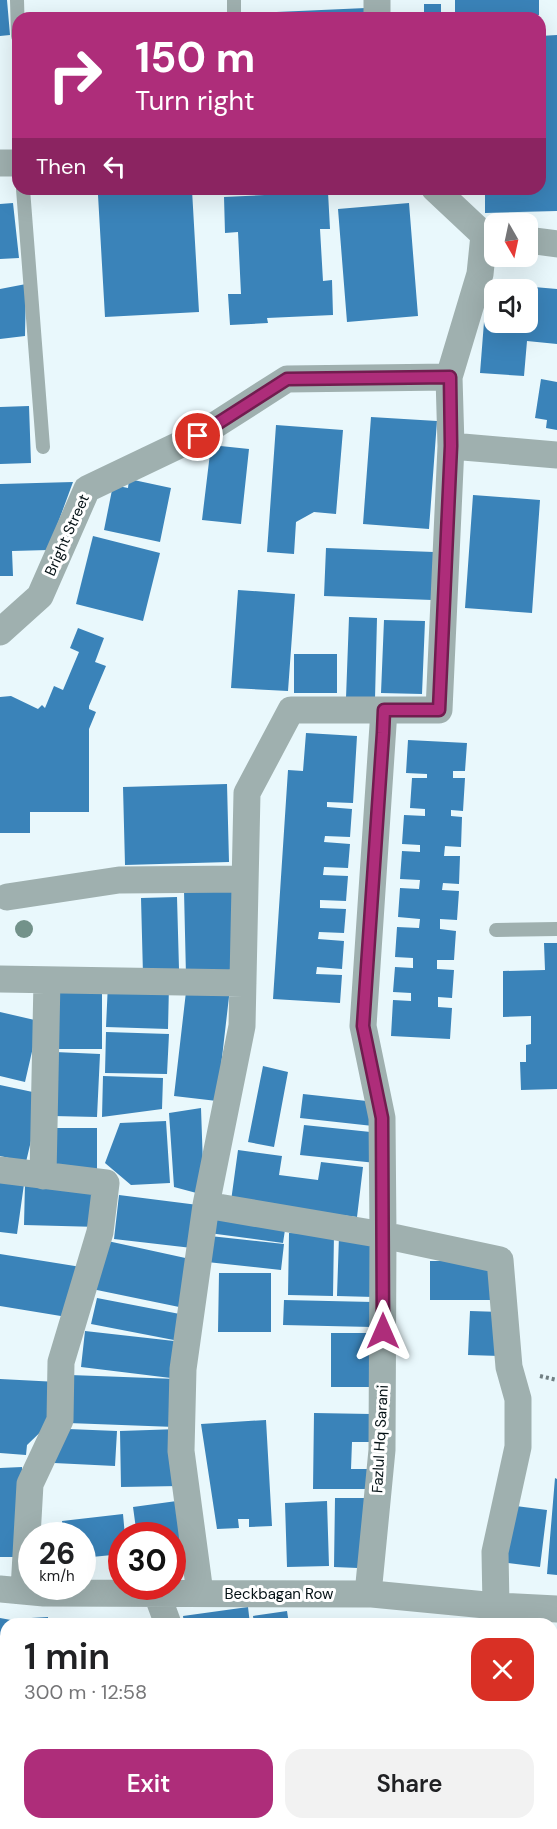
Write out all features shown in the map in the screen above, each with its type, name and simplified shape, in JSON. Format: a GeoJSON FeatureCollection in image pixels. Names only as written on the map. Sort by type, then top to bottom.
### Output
{"type":"FeatureCollection","features":[{"type":"Feature","properties":{"kind":"street"},"geometry":{"type":"LineString","coordinates":[[442,195],[484,232]]}},
{"type":"Feature","properties":{"kind":"street"},"geometry":{"type":"LineString","coordinates":[[538,241],[557,244]]}},
{"type":"Feature","properties":{"kind":"street"},"geometry":{"type":"LineString","coordinates":[[200,1593],[181,1451],[183,1369],[206,1205],[242,1026],[247,793],[291,710],[439,710],[451,446],[450,377],[484,257]]}},
{"type":"Feature","properties":{"kind":"street","name":"Bright Street"},"geometry":{"type":"LineString","coordinates":[[0,632],[40,596],[87,489],[198,436],[287,379],[450,377]]}},
{"type":"Feature","properties":{"kind":"street"},"geometry":{"type":"LineString","coordinates":[[451,446],[557,455]]}},
{"type":"Feature","properties":{"kind":"street","name":"Fazlul Hq Sarani"},"geometry":{"type":"LineString","coordinates":[[368,1594],[382,1450],[382,1118],[363,1026],[384,710]]}},
{"type":"Feature","properties":{"kind":"street"},"geometry":{"type":"LineString","coordinates":[[7,897],[119,880],[245,879]]}},
{"type":"Feature","properties":{"kind":"street"},"geometry":{"type":"LineString","coordinates":[[0,980],[243,983]]}},
{"type":"Feature","properties":{"kind":"street"},"geometry":{"type":"LineString","coordinates":[[43,1176],[47,980]]}},
{"type":"Feature","properties":{"kind":"street"},"geometry":{"type":"LineString","coordinates":[[0,1170],[106,1183],[100,1232],[61,1362],[60,1420],[30,1484],[12,1590]]}},
{"type":"Feature","properties":{"kind":"street"},"geometry":{"type":"LineString","coordinates":[[206,1205],[383,1235],[500,1260],[509,1367],[518,1398],[519,1447],[495,1552],[495,1606]]}},
{"type":"Feature","properties":{"kind":"street","name":"Beckbagan Row"},"geometry":{"type":"LineString","coordinates":[[12,1590],[44,1593],[108,1594]]}},
{"type":"Feature","properties":{"kind":"street","name":"Beckbagan Row"},"geometry":{"type":"LineString","coordinates":[[186,1593],[368,1594],[495,1606],[557,1609]]}},
{"type":"Feature","properties":{"kind":"street"},"geometry":{"type":"LineString","coordinates":[[159,1600],[166,1618]]}},
{"type":"Feature","properties":{"kind":"lane"},"geometry":{"type":"LineString","coordinates":[[23,195],[43,447]]}},
{"type":"Feature","properties":{"kind":"lane"},"geometry":{"type":"LineString","coordinates":[[496,930],[557,929]]}},
{"type":"Feature","properties":{"kind":"building"},"geometry":{"type":"Polygon","coordinates":[[[0,0],[7,0],[10,35],[0,36],[0,0]]]}},
{"type":"Feature","properties":{"kind":"building"},"geometry":{"type":"Polygon","coordinates":[[[455,0],[539,0],[539,12],[455,12],[455,0]]]}},
{"type":"Feature","properties":{"kind":"building"},"geometry":{"type":"Polygon","coordinates":[[[424,4],[441,4],[441,12],[424,12],[424,4]]]}},
{"type":"Feature","properties":{"kind":"building"},"geometry":{"type":"Polygon","coordinates":[[[366,8],[366,12],[275,12],[366,8]]]}},
{"type":"Feature","properties":{"kind":"building"},"geometry":{"type":"Polygon","coordinates":[[[557,35],[557,211],[485,213],[485,195],[546,195],[546,36],[557,35]]]}},
{"type":"Feature","properties":{"kind":"building"},"geometry":{"type":"Polygon","coordinates":[[[98,195],[192,195],[199,312],[105,317],[98,195]]]}},
{"type":"Feature","properties":{"kind":"building"},"geometry":{"type":"Polygon","coordinates":[[[328,195],[330,229],[320,229],[323,281],[332,280],[333,315],[267,318],[268,323],[230,325],[228,294],[241,294],[238,232],[225,233],[224,197],[328,195]]]}},
{"type":"Feature","properties":{"kind":"building"},"geometry":{"type":"Polygon","coordinates":[[[13,203],[19,258],[0,259],[0,204],[13,203]]]}},
{"type":"Feature","properties":{"kind":"building"},"geometry":{"type":"Polygon","coordinates":[[[409,203],[418,316],[347,322],[338,209],[409,203]]]}},
{"type":"Feature","properties":{"kind":"building"},"geometry":{"type":"Polygon","coordinates":[[[26,284],[25,336],[0,339],[0,289],[26,284]]]}},
{"type":"Feature","properties":{"kind":"building"},"geometry":{"type":"Polygon","coordinates":[[[538,287],[557,289],[557,344],[527,341],[524,376],[480,373],[484,322],[484,333],[538,333],[538,287]]]}},
{"type":"Feature","properties":{"kind":"building"},"geometry":{"type":"Polygon","coordinates":[[[541,379],[557,382],[557,430],[546,428],[547,420],[535,418],[541,379]]]}},
{"type":"Feature","properties":{"kind":"building"},"geometry":{"type":"Polygon","coordinates":[[[29,406],[31,463],[0,464],[0,407],[29,406]]]}},
{"type":"Feature","properties":{"kind":"building"},"geometry":{"type":"Polygon","coordinates":[[[371,417],[437,421],[429,529],[363,524],[371,417]]]}},
{"type":"Feature","properties":{"kind":"building"},"geometry":{"type":"Polygon","coordinates":[[[276,425],[343,430],[336,514],[314,512],[296,522],[294,554],[267,552],[276,425]]]}},
{"type":"Feature","properties":{"kind":"building"},"geometry":{"type":"Polygon","coordinates":[[[211,445],[249,449],[241,524],[202,520],[211,445]]]}},
{"type":"Feature","properties":{"kind":"building"},"geometry":{"type":"Polygon","coordinates":[[[129,479],[171,488],[160,542],[104,530],[113,485],[128,488],[129,479]]]}},
{"type":"Feature","properties":{"kind":"building"},"geometry":{"type":"Polygon","coordinates":[[[73,482],[48,550],[12,551],[13,576],[0,576],[0,484],[73,482]]]}},
{"type":"Feature","properties":{"kind":"building"},"geometry":{"type":"Polygon","coordinates":[[[473,495],[540,500],[532,613],[465,608],[473,495]]]}},
{"type":"Feature","properties":{"kind":"building"},"geometry":{"type":"Polygon","coordinates":[[[93,536],[160,553],[143,621],[76,604],[93,536]]]}},
{"type":"Feature","properties":{"kind":"building"},"geometry":{"type":"Polygon","coordinates":[[[326,548],[434,552],[432,600],[324,596],[326,548]]]}},
{"type":"Feature","properties":{"kind":"building"},"geometry":{"type":"Polygon","coordinates":[[[238,590],[295,594],[288,691],[231,688],[238,590]]]}},
{"type":"Feature","properties":{"kind":"building"},"geometry":{"type":"Polygon","coordinates":[[[349,617],[377,618],[375,699],[346,698],[349,617]]]}},
{"type":"Feature","properties":{"kind":"building"},"geometry":{"type":"Polygon","coordinates":[[[384,620],[425,621],[422,694],[381,693],[384,620]]]}},
{"type":"Feature","properties":{"kind":"building"},"geometry":{"type":"Polygon","coordinates":[[[78,628],[104,638],[95,662],[106,666],[89,706],[89,709],[96,712],[89,729],[89,812],[30,812],[30,833],[0,833],[0,697],[11,696],[38,709],[42,705],[45,708],[54,686],[63,690],[79,652],[70,648],[78,628]]]}},
{"type":"Feature","properties":{"kind":"building"},"geometry":{"type":"Polygon","coordinates":[[[294,654],[337,654],[337,693],[294,693],[294,654]]]}},
{"type":"Feature","properties":{"kind":"building"},"geometry":{"type":"Polygon","coordinates":[[[306,733],[357,736],[353,803],[327,802],[327,807],[352,809],[350,837],[325,836],[324,842],[350,844],[348,868],[324,867],[323,875],[348,876],[346,901],[320,900],[320,908],[346,909],[344,933],[319,932],[318,939],[344,941],[342,969],[317,967],[316,974],[342,975],[340,1003],[273,999],[288,770],[303,771],[306,733]]]}},
{"type":"Feature","properties":{"kind":"building"},"geometry":{"type":"Polygon","coordinates":[[[408,740],[467,743],[465,771],[453,771],[453,778],[465,778],[463,811],[451,810],[451,816],[462,817],[461,847],[445,846],[444,856],[460,856],[459,884],[443,883],[442,890],[459,891],[457,920],[440,919],[440,929],[456,931],[454,960],[437,960],[437,969],[454,970],[452,998],[438,997],[438,1007],[452,1008],[450,1039],[391,1036],[393,1000],[411,1001],[411,993],[393,992],[395,967],[413,968],[413,958],[395,957],[397,927],[419,928],[420,919],[398,917],[400,888],[419,889],[420,880],[400,879],[402,851],[420,852],[420,845],[402,844],[404,815],[425,816],[425,809],[410,808],[412,778],[427,778],[427,774],[406,773],[408,740]]]}},
{"type":"Feature","properties":{"kind":"building"},"geometry":{"type":"Polygon","coordinates":[[[227,784],[229,862],[125,865],[123,787],[227,784]]]}},
{"type":"Feature","properties":{"kind":"building"},"geometry":{"type":"Polygon","coordinates":[[[233,889],[235,975],[186,976],[184,891],[233,889]]]}},
{"type":"Feature","properties":{"kind":"building"},"geometry":{"type":"Polygon","coordinates":[[[177,897],[179,969],[143,975],[141,898],[177,897]]]}},
{"type":"Feature","properties":{"kind":"building"},"geometry":{"type":"Polygon","coordinates":[[[544,943],[557,943],[557,1089],[521,1090],[520,1062],[526,1062],[526,1045],[531,1044],[531,1016],[503,1017],[503,971],[545,970],[544,943]]]}},
{"type":"Feature","properties":{"kind":"building"},"geometry":{"type":"Polygon","coordinates":[[[108,983],[169,985],[168,1029],[106,1027],[108,983]]]}},
{"type":"Feature","properties":{"kind":"building"},"geometry":{"type":"Polygon","coordinates":[[[187,983],[230,988],[217,1101],[174,1096],[187,983]]]}},
{"type":"Feature","properties":{"kind":"building"},"geometry":{"type":"Polygon","coordinates":[[[58,986],[102,986],[102,1049],[59,1049],[58,986]]]}},
{"type":"Feature","properties":{"kind":"building"},"geometry":{"type":"Polygon","coordinates":[[[0,1012],[39,1021],[25,1082],[0,1076],[0,1012]]]}},
{"type":"Feature","properties":{"kind":"building"},"geometry":{"type":"Polygon","coordinates":[[[106,1032],[169,1034],[167,1074],[105,1073],[106,1032]]]}},
{"type":"Feature","properties":{"kind":"building"},"geometry":{"type":"Polygon","coordinates":[[[55,1052],[100,1054],[97,1117],[53,1116],[55,1052]]]}},
{"type":"Feature","properties":{"kind":"building"},"geometry":{"type":"Polygon","coordinates":[[[263,1066],[288,1072],[274,1147],[248,1142],[263,1066]]]}},
{"type":"Feature","properties":{"kind":"building"},"geometry":{"type":"Polygon","coordinates":[[[103,1076],[163,1078],[162,1109],[102,1117],[103,1076]]]}},
{"type":"Feature","properties":{"kind":"building"},"geometry":{"type":"Polygon","coordinates":[[[0,1085],[42,1094],[26,1162],[0,1156],[0,1085]]]}},
{"type":"Feature","properties":{"kind":"building"},"geometry":{"type":"Polygon","coordinates":[[[303,1094],[376,1102],[373,1126],[300,1118],[303,1094]]]}},
{"type":"Feature","properties":{"kind":"building"},"geometry":{"type":"Polygon","coordinates":[[[201,1108],[204,1195],[174,1187],[169,1113],[201,1108]]]}},
{"type":"Feature","properties":{"kind":"building"},"geometry":{"type":"Polygon","coordinates":[[[166,1121],[170,1183],[131,1185],[105,1163],[120,1123],[166,1121]]]}},
{"type":"Feature","properties":{"kind":"building"},"geometry":{"type":"Polygon","coordinates":[[[304,1125],[380,1133],[376,1163],[300,1155],[304,1125]]]}},
{"type":"Feature","properties":{"kind":"building"},"geometry":{"type":"Polygon","coordinates":[[[54,1128],[97,1128],[97,1176],[54,1176],[54,1128]]]}},
{"type":"Feature","properties":{"kind":"building"},"geometry":{"type":"Polygon","coordinates":[[[238,1150],[282,1156],[279,1175],[318,1180],[321,1162],[363,1167],[357,1217],[231,1201],[238,1150]]]}},
{"type":"Feature","properties":{"kind":"building"},"geometry":{"type":"Polygon","coordinates":[[[0,1174],[25,1177],[17,1234],[0,1232],[0,1174]]]}},
{"type":"Feature","properties":{"kind":"building"},"geometry":{"type":"Polygon","coordinates":[[[25,1183],[101,1185],[99,1227],[24,1225],[25,1183]]]}},
{"type":"Feature","properties":{"kind":"building"},"geometry":{"type":"Polygon","coordinates":[[[119,1195],[198,1205],[192,1248],[114,1239],[119,1195]]]}},
{"type":"Feature","properties":{"kind":"building"},"geometry":{"type":"Polygon","coordinates":[[[212,1213],[286,1223],[283,1243],[209,1233],[212,1213]]]}},
{"type":"Feature","properties":{"kind":"building"},"geometry":{"type":"Polygon","coordinates":[[[289,1233],[334,1234],[333,1296],[288,1295],[289,1233]]]}},
{"type":"Feature","properties":{"kind":"building"},"geometry":{"type":"Polygon","coordinates":[[[210,1236],[284,1244],[281,1270],[207,1262],[210,1236]]]}},
{"type":"Feature","properties":{"kind":"building"},"geometry":{"type":"Polygon","coordinates":[[[339,1236],[376,1236],[374,1297],[337,1296],[339,1236]]]}},
{"type":"Feature","properties":{"kind":"building"},"geometry":{"type":"Polygon","coordinates":[[[103,1240],[190,1259],[184,1308],[92,1289],[103,1240]]]}},
{"type":"Feature","properties":{"kind":"building"},"geometry":{"type":"Polygon","coordinates":[[[0,1254],[81,1267],[73,1318],[0,1306],[0,1254]]]}},
{"type":"Feature","properties":{"kind":"building"},"geometry":{"type":"Polygon","coordinates":[[[430,1261],[498,1261],[497,1300],[430,1300],[430,1261]]]}},
{"type":"Feature","properties":{"kind":"building"},"geometry":{"type":"Polygon","coordinates":[[[219,1273],[271,1273],[271,1332],[218,1332],[219,1273]]]}},
{"type":"Feature","properties":{"kind":"building"},"geometry":{"type":"Polygon","coordinates":[[[97,1298],[185,1315],[179,1341],[91,1324],[97,1298]]]}},
{"type":"Feature","properties":{"kind":"building"},"geometry":{"type":"Polygon","coordinates":[[[284,1300],[373,1302],[372,1327],[283,1325],[284,1300]]]}},
{"type":"Feature","properties":{"kind":"building"},"geometry":{"type":"Polygon","coordinates":[[[470,1311],[501,1312],[500,1356],[468,1355],[470,1311]]]}},
{"type":"Feature","properties":{"kind":"building"},"geometry":{"type":"Polygon","coordinates":[[[85,1331],[183,1342],[179,1379],[81,1367],[85,1331]]]}},
{"type":"Feature","properties":{"kind":"building"},"geometry":{"type":"Polygon","coordinates":[[[331,1333],[375,1333],[376,1387],[331,1387],[331,1333]]]}},
{"type":"Feature","properties":{"kind":"building"},"geometry":{"type":"Polygon","coordinates":[[[70,1375],[177,1379],[175,1427],[68,1423],[70,1375]]]}},
{"type":"Feature","properties":{"kind":"building"},"geometry":{"type":"Polygon","coordinates":[[[0,1379],[58,1382],[55,1418],[27,1445],[26,1455],[0,1453],[0,1379]]]}},
{"type":"Feature","properties":{"kind":"building"},"geometry":{"type":"Polygon","coordinates":[[[314,1413],[371,1414],[371,1442],[352,1442],[351,1469],[370,1469],[370,1489],[313,1489],[314,1413]]]}},
{"type":"Feature","properties":{"kind":"building"},"geometry":{"type":"Polygon","coordinates":[[[266,1420],[272,1526],[249,1527],[249,1519],[238,1519],[239,1528],[217,1529],[201,1424],[266,1420]]]}},
{"type":"Feature","properties":{"kind":"building"},"geometry":{"type":"Polygon","coordinates":[[[68,1429],[117,1431],[115,1466],[54,1463],[68,1429]]]}},
{"type":"Feature","properties":{"kind":"building"},"geometry":{"type":"Polygon","coordinates":[[[179,1429],[180,1486],[121,1487],[120,1431],[179,1429]]]}},
{"type":"Feature","properties":{"kind":"building"},"geometry":{"type":"Polygon","coordinates":[[[22,1467],[22,1522],[18,1522],[18,1557],[0,1557],[0,1468],[22,1467]]]}},
{"type":"Feature","properties":{"kind":"building"},"geometry":{"type":"Polygon","coordinates":[[[555,1478],[557,1479],[557,1575],[547,1574],[555,1478]]]}},
{"type":"Feature","properties":{"kind":"building"},"geometry":{"type":"Polygon","coordinates":[[[335,1498],[370,1498],[358,1568],[334,1567],[335,1498]]]}},
{"type":"Feature","properties":{"kind":"building"},"geometry":{"type":"Polygon","coordinates":[[[184,1500],[190,1547],[186,1548],[186,1522],[135,1522],[133,1507],[184,1500]]]}},
{"type":"Feature","properties":{"kind":"building"},"geometry":{"type":"Polygon","coordinates":[[[327,1501],[329,1566],[287,1567],[285,1503],[327,1501]]]}},
{"type":"Feature","properties":{"kind":"building"},"geometry":{"type":"Polygon","coordinates":[[[508,1505],[547,1510],[540,1567],[500,1562],[508,1505]]]}},
{"type":"Feature","properties":{"kind":"building"},"geometry":{"type":"Polygon","coordinates":[[[123,1514],[124,1522],[108,1522],[108,1555],[96,1557],[96,1522],[62,1521],[123,1514]]]}},
{"type":"Feature","properties":{"kind":"building"},"geometry":{"type":"Polygon","coordinates":[[[248,1607],[249,1618],[183,1618],[183,1616],[248,1607]]]}},
{"type":"Feature","properties":{"kind":"building"},"geometry":{"type":"Polygon","coordinates":[[[287,1611],[288,1618],[253,1618],[253,1616],[287,1611]]]}},
{"type":"Feature","properties":{"kind":"route"},"geometry":{"type":"LineString","coordinates":[[198,436],[287,379],[450,377],[451,446],[439,710],[384,710],[363,1026],[382,1118],[383,1331]]}}]}
